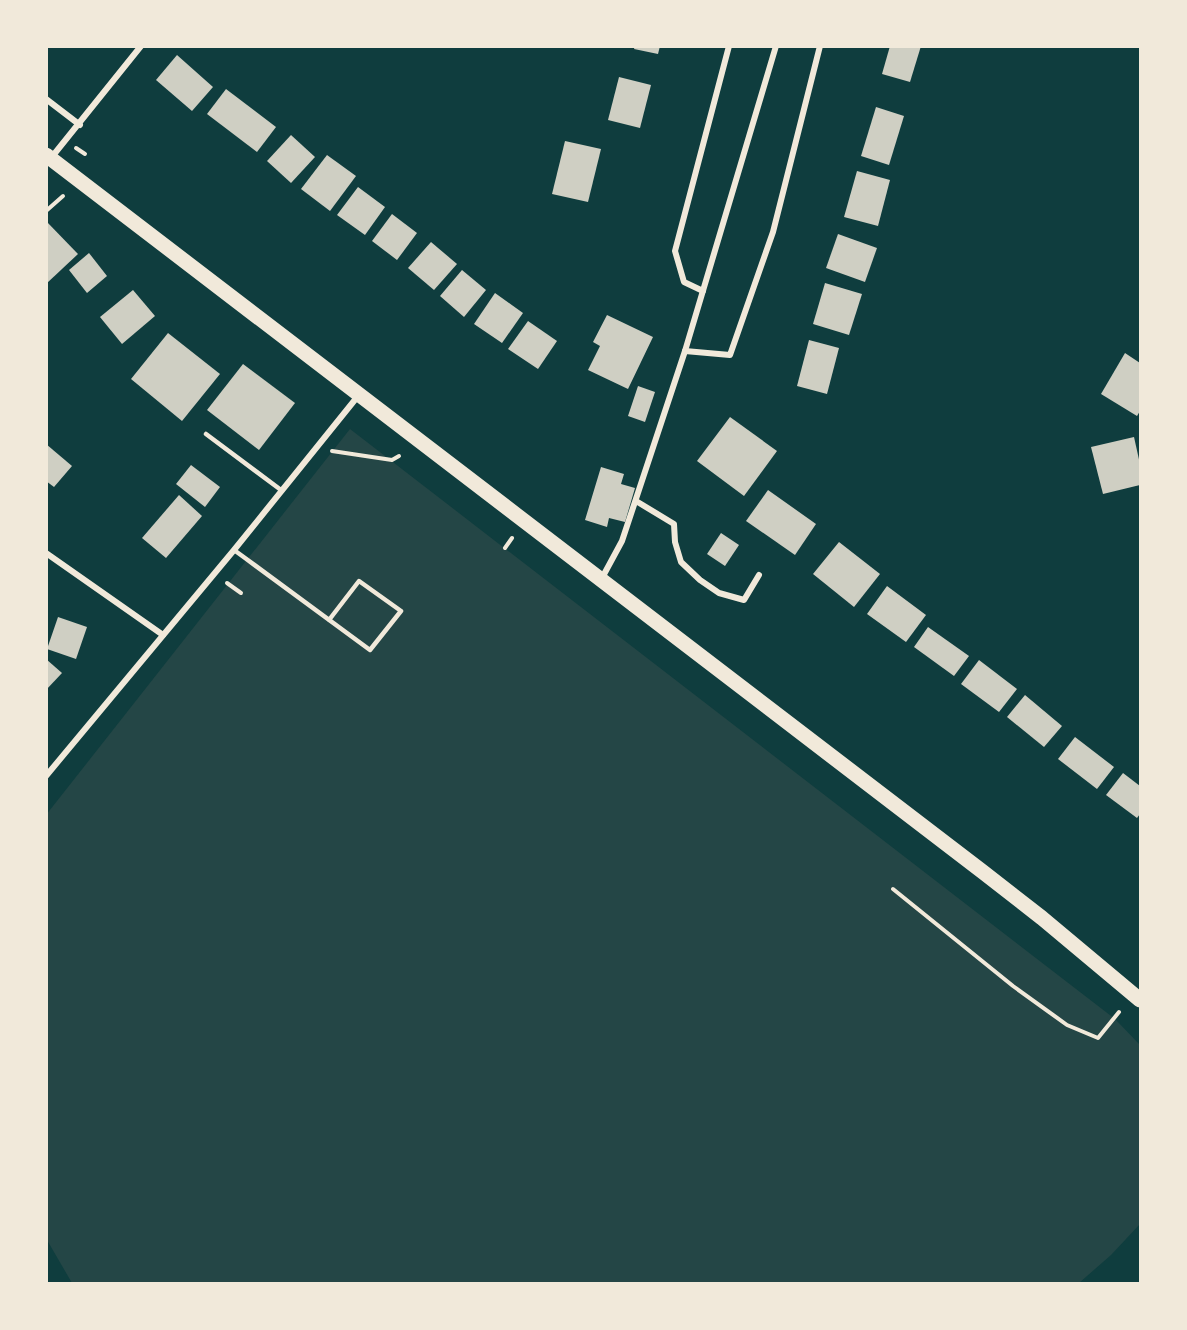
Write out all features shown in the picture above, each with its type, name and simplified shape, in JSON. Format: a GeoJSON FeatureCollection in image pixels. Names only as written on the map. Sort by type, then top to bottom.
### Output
{"type":"FeatureCollection","features":[{"type":"Feature","properties":{"kind":"main road"},"geometry":{"type":"LineString","coordinates":[[49,157],[1009,891],[1139,994]]}},
{"type":"Feature","properties":{"kind":"street"},"geometry":{"type":"LineString","coordinates":[[49,157],[80,125],[141,46]]}},
{"type":"Feature","properties":{"kind":"street"},"geometry":{"type":"LineString","coordinates":[[703,291],[684,282],[675,250],[729,46]]}},
{"type":"Feature","properties":{"kind":"street"},"geometry":{"type":"LineString","coordinates":[[601,580],[622,541],[636,501],[685,351],[776,46]]}},
{"type":"Feature","properties":{"kind":"street"},"geometry":{"type":"LineString","coordinates":[[685,351],[730,355],[773,232],[820,46]]}},
{"type":"Feature","properties":{"kind":"street"},"geometry":{"type":"LineString","coordinates":[[46,99],[80,125]]}},
{"type":"Feature","properties":{"kind":"street"},"geometry":{"type":"LineString","coordinates":[[46,776],[234,550],[358,395]]}},
{"type":"Feature","properties":{"kind":"street"},"geometry":{"type":"LineString","coordinates":[[636,501],[674,524],[675,542],[681,562],[700,580],[719,593],[744,600],[759,575]]}},
{"type":"Feature","properties":{"kind":"street"},"geometry":{"type":"LineString","coordinates":[[46,553],[162,635]]}},
{"type":"Feature","properties":{"kind":"lane"},"geometry":{"type":"LineString","coordinates":[[206,434],[281,490]]}},
{"type":"Feature","properties":{"kind":"lane"},"geometry":{"type":"LineString","coordinates":[[234,550],[329,620],[370,650],[401,611],[359,581],[329,620]]}},
{"type":"Feature","properties":{"kind":"path"},"geometry":{"type":"LineString","coordinates":[[46,211],[63,196]]}},
{"type":"Feature","properties":{"kind":"path"},"geometry":{"type":"LineString","coordinates":[[318,445],[329,451],[392,459],[399,456]]}},
{"type":"Feature","properties":{"kind":"path"},"geometry":{"type":"LineString","coordinates":[[505,548],[512,538]]}},
{"type":"Feature","properties":{"kind":"path"},"geometry":{"type":"LineString","coordinates":[[893,889],[1013,986],[1067,1025],[1098,1038],[1119,1012]]}},
{"type":"Feature","properties":{"kind":"shaded area"},"geometry":{"type":"Polygon","coordinates":[[[350,429],[1115,1019],[1140,1045],[1140,1224],[1111,1255],[1079,1283],[72,1283],[47,1240],[46,815],[350,429]]]}},
{"type":"Feature","properties":{"kind":"building"},"geometry":{"type":"Polygon","coordinates":[[[635,46],[660,46],[658,54],[634,49],[635,46]]]}},
{"type":"Feature","properties":{"kind":"building"},"geometry":{"type":"Polygon","coordinates":[[[890,46],[921,46],[910,82],[882,74],[890,46]]]}},
{"type":"Feature","properties":{"kind":"building"},"geometry":{"type":"Polygon","coordinates":[[[177,55],[213,87],[192,111],[156,80],[177,55]]]}},
{"type":"Feature","properties":{"kind":"building"},"geometry":{"type":"Polygon","coordinates":[[[619,77],[651,85],[640,128],[608,120],[619,77]]]}},
{"type":"Feature","properties":{"kind":"building"},"geometry":{"type":"Polygon","coordinates":[[[226,89],[276,127],[257,152],[207,114],[226,89]]]}},
{"type":"Feature","properties":{"kind":"building"},"geometry":{"type":"Polygon","coordinates":[[[876,107],[904,116],[889,165],[861,156],[876,107]]]}},
{"type":"Feature","properties":{"kind":"building"},"geometry":{"type":"Polygon","coordinates":[[[291,135],[315,157],[291,183],[267,161],[291,135]]]}},
{"type":"Feature","properties":{"kind":"building"},"geometry":{"type":"Polygon","coordinates":[[[565,141],[601,149],[588,202],[552,194],[565,141]]]}},
{"type":"Feature","properties":{"kind":"building"},"geometry":{"type":"Polygon","coordinates":[[[327,155],[356,176],[330,211],[301,189],[327,155]]]}},
{"type":"Feature","properties":{"kind":"building"},"geometry":{"type":"Polygon","coordinates":[[[857,171],[890,180],[878,226],[844,217],[857,171]]]}},
{"type":"Feature","properties":{"kind":"building"},"geometry":{"type":"Polygon","coordinates":[[[358,187],[385,207],[365,235],[337,215],[358,187]]]}},
{"type":"Feature","properties":{"kind":"building"},"geometry":{"type":"Polygon","coordinates":[[[392,214],[417,233],[397,260],[372,241],[392,214]]]}},
{"type":"Feature","properties":{"kind":"building"},"geometry":{"type":"Polygon","coordinates":[[[46,221],[78,254],[46,284],[46,221]]]}},
{"type":"Feature","properties":{"kind":"building"},"geometry":{"type":"Polygon","coordinates":[[[838,234],[877,248],[865,282],[826,268],[838,234]]]}},
{"type":"Feature","properties":{"kind":"building"},"geometry":{"type":"Polygon","coordinates":[[[431,242],[457,264],[434,290],[408,268],[431,242]]]}},
{"type":"Feature","properties":{"kind":"building"},"geometry":{"type":"Polygon","coordinates":[[[89,253],[107,276],[87,293],[69,270],[89,253]]]}},
{"type":"Feature","properties":{"kind":"building"},"geometry":{"type":"Polygon","coordinates":[[[462,270],[486,290],[464,317],[440,296],[462,270]]]}},
{"type":"Feature","properties":{"kind":"building"},"geometry":{"type":"Polygon","coordinates":[[[825,283],[862,294],[849,335],[813,324],[825,283]]]}},
{"type":"Feature","properties":{"kind":"building"},"geometry":{"type":"Polygon","coordinates":[[[133,290],[155,316],[122,344],[100,317],[133,290]]]}},
{"type":"Feature","properties":{"kind":"building"},"geometry":{"type":"Polygon","coordinates":[[[495,293],[523,313],[502,343],[474,324],[495,293]]]}},
{"type":"Feature","properties":{"kind":"building"},"geometry":{"type":"Polygon","coordinates":[[[607,315],[653,337],[628,389],[588,370],[600,346],[593,342],[607,315]]]}},
{"type":"Feature","properties":{"kind":"building"},"geometry":{"type":"Polygon","coordinates":[[[528,321],[557,341],[538,369],[508,349],[528,321]]]}},
{"type":"Feature","properties":{"kind":"building"},"geometry":{"type":"Polygon","coordinates":[[[168,333],[220,374],[182,421],[131,379],[168,333]]]}},
{"type":"Feature","properties":{"kind":"building"},"geometry":{"type":"Polygon","coordinates":[[[809,340],[839,348],[827,394],[797,386],[809,340]]]}},
{"type":"Feature","properties":{"kind":"building"},"geometry":{"type":"Polygon","coordinates":[[[1125,353],[1140,363],[1140,411],[1137,416],[1101,394],[1125,353]]]}},
{"type":"Feature","properties":{"kind":"building"},"geometry":{"type":"Polygon","coordinates":[[[243,364],[295,403],[259,450],[207,410],[243,364]]]}},
{"type":"Feature","properties":{"kind":"building"},"geometry":{"type":"Polygon","coordinates":[[[638,386],[655,392],[645,422],[628,416],[638,386]]]}},
{"type":"Feature","properties":{"kind":"building"},"geometry":{"type":"Polygon","coordinates":[[[730,417],[777,451],[744,496],[697,461],[730,417]]]}},
{"type":"Feature","properties":{"kind":"building"},"geometry":{"type":"Polygon","coordinates":[[[1134,437],[1140,464],[1140,485],[1103,494],[1091,447],[1134,437]]]}},
{"type":"Feature","properties":{"kind":"building"},"geometry":{"type":"Polygon","coordinates":[[[46,444],[72,466],[54,487],[46,481],[46,444]]]}},
{"type":"Feature","properties":{"kind":"building"},"geometry":{"type":"Polygon","coordinates":[[[191,465],[220,487],[205,507],[176,484],[191,465]]]}},
{"type":"Feature","properties":{"kind":"building"},"geometry":{"type":"Polygon","coordinates":[[[601,467],[624,474],[621,484],[635,488],[625,522],[609,518],[607,527],[585,520],[601,467]]]}},
{"type":"Feature","properties":{"kind":"building"},"geometry":{"type":"Polygon","coordinates":[[[768,490],[816,524],[795,555],[746,521],[768,490]]]}},
{"type":"Feature","properties":{"kind":"building"},"geometry":{"type":"Polygon","coordinates":[[[179,495],[202,516],[166,558],[142,538],[179,495]]]}},
{"type":"Feature","properties":{"kind":"building"},"geometry":{"type":"Polygon","coordinates":[[[721,533],[739,545],[725,566],[707,554],[721,533]]]}},
{"type":"Feature","properties":{"kind":"building"},"geometry":{"type":"Polygon","coordinates":[[[839,542],[880,574],[854,607],[813,574],[839,542]]]}},
{"type":"Feature","properties":{"kind":"building"},"geometry":{"type":"Polygon","coordinates":[[[887,586],[926,615],[906,642],[867,614],[887,586]]]}},
{"type":"Feature","properties":{"kind":"building"},"geometry":{"type":"Polygon","coordinates":[[[58,617],[87,627],[76,659],[47,649],[58,617]]]}},
{"type":"Feature","properties":{"kind":"building"},"geometry":{"type":"Polygon","coordinates":[[[928,627],[969,656],[954,676],[914,647],[928,627]]]}},
{"type":"Feature","properties":{"kind":"building"},"geometry":{"type":"Polygon","coordinates":[[[46,659],[62,673],[46,690],[46,659]]]}},
{"type":"Feature","properties":{"kind":"building"},"geometry":{"type":"Polygon","coordinates":[[[979,660],[1017,689],[999,712],[961,684],[979,660]]]}},
{"type":"Feature","properties":{"kind":"building"},"geometry":{"type":"Polygon","coordinates":[[[1025,695],[1062,726],[1044,747],[1007,717],[1025,695]]]}},
{"type":"Feature","properties":{"kind":"building"},"geometry":{"type":"Polygon","coordinates":[[[1075,737],[1114,767],[1097,789],[1058,759],[1075,737]]]}},
{"type":"Feature","properties":{"kind":"building"},"geometry":{"type":"Polygon","coordinates":[[[1123,773],[1140,786],[1140,814],[1137,818],[1106,795],[1123,773]]]}}]}
